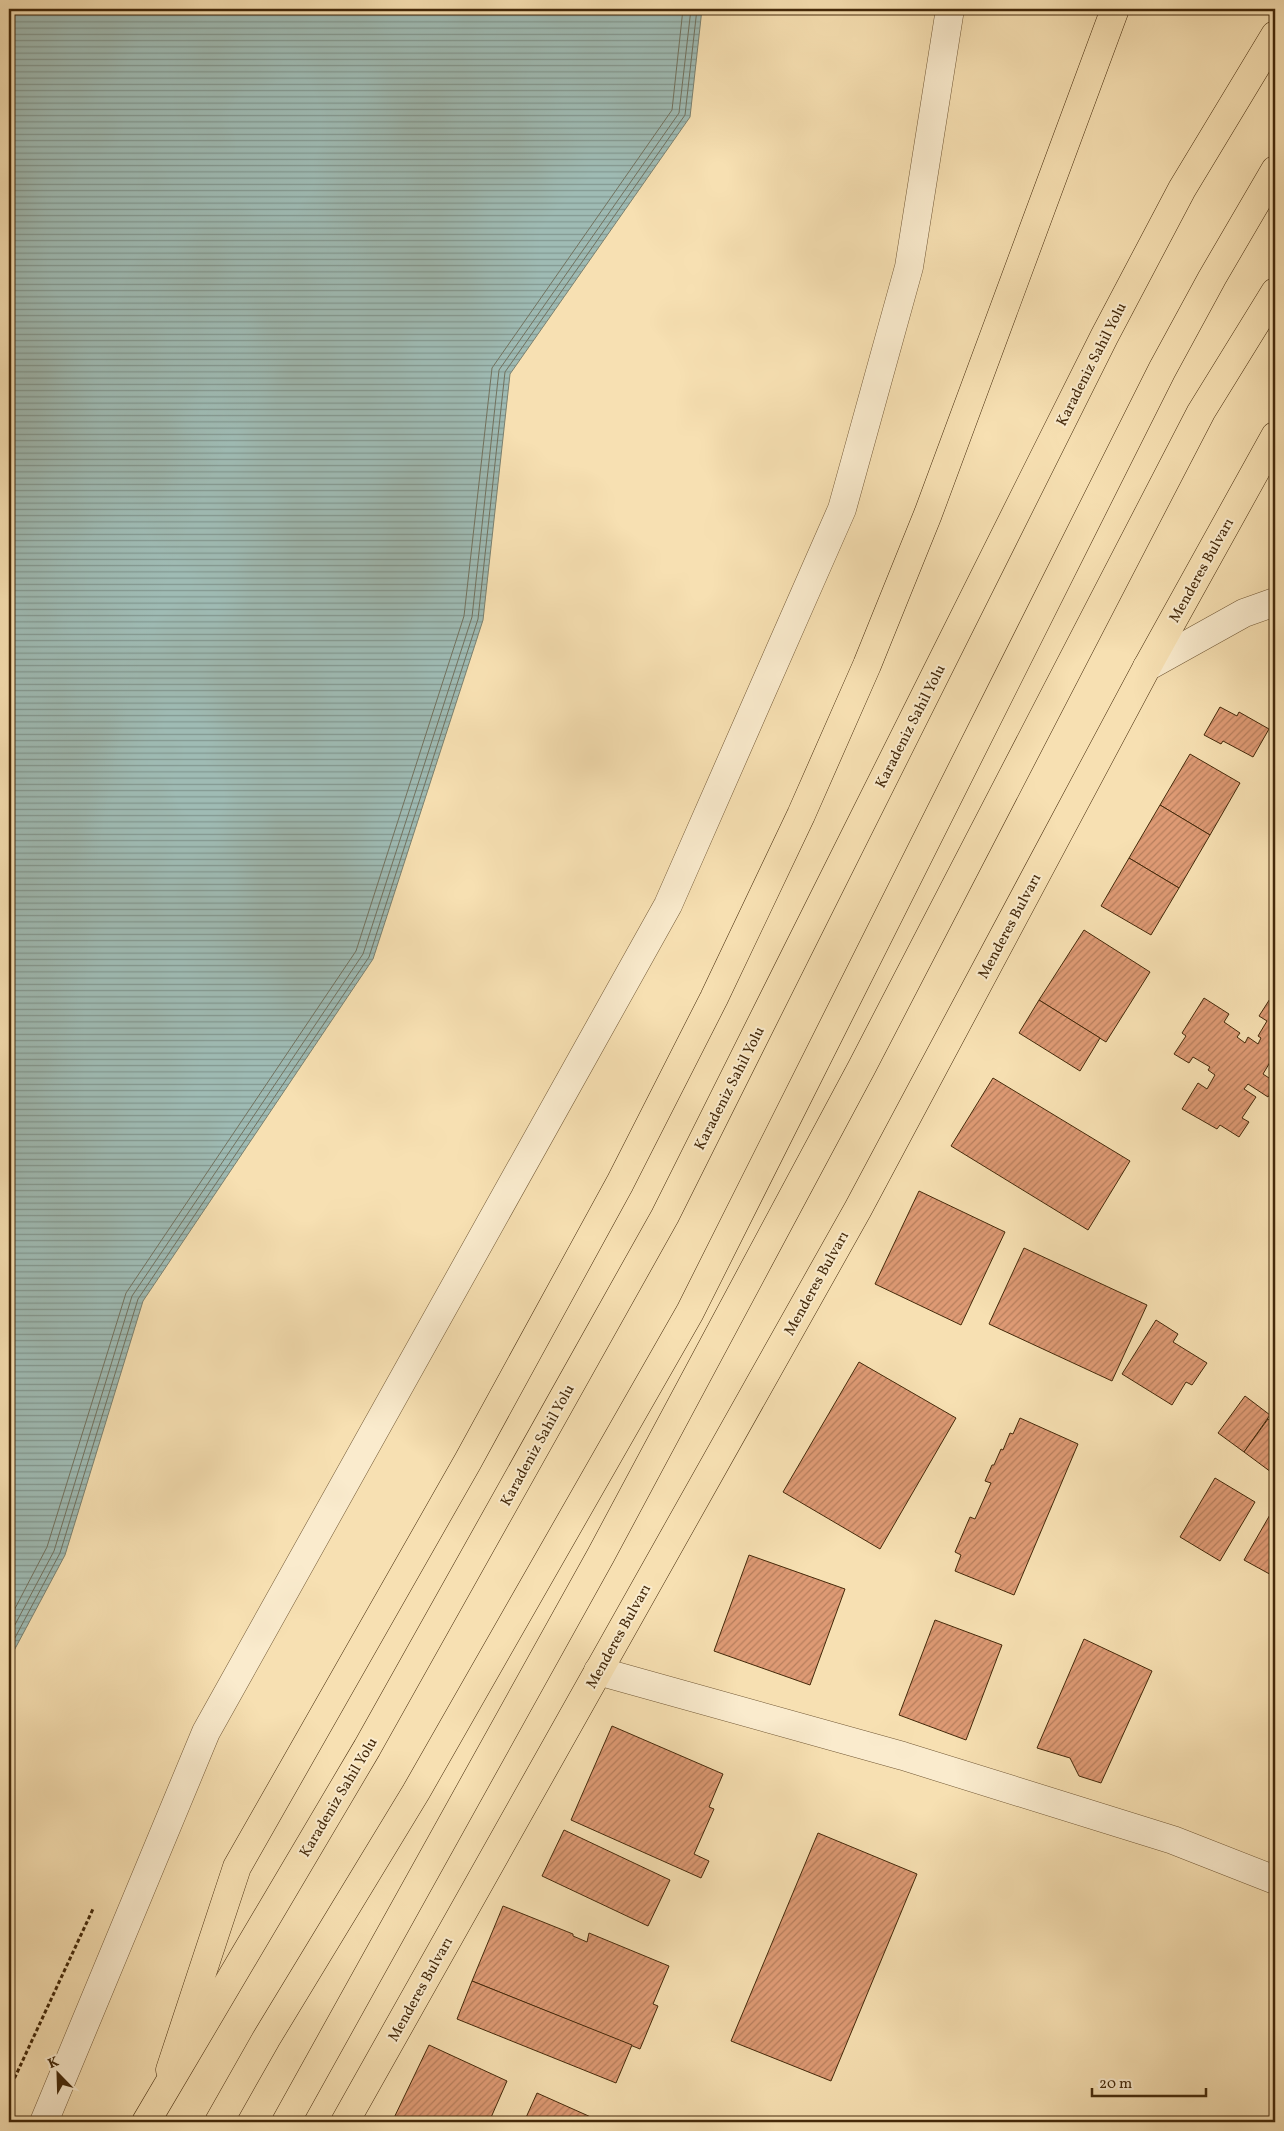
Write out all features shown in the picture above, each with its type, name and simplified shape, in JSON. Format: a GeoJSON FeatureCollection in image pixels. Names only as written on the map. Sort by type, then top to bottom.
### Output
{"type":"FeatureCollection","features":[{"type":"Feature","properties":{"kind":"main road"},"geometry":{"type":"LineString","coordinates":[[163,2092],[237,1868],[468,1461],[620,1183],[714,998],[801,816],[867,665],[928,514],[1115,9]]}},
{"type":"Feature","properties":{"kind":"main road","name":"Karadeniz Sahil Yolu"},"geometry":{"type":"LineString","coordinates":[[146,2122],[367,1748],[665,1216],[1104,337],[1182,189],[1275,35]]}},
{"type":"Feature","properties":{"kind":"main road"},"geometry":{"type":"LineString","coordinates":[[219,2122],[266,2039],[416,1792],[690,1312],[1162,370],[1212,278],[1275,170]]}},
{"type":"Feature","properties":{"kind":"main road"},"geometry":{"type":"LineString","coordinates":[[286,2122],[601,1555],[871,1049],[1201,412],[1275,292]]}},
{"type":"Feature","properties":{"kind":"main road","name":"Menderes Bulvarı"},"geometry":{"type":"LineString","coordinates":[[345,2122],[858,1209],[1147,667],[1275,436]]}},
{"type":"Feature","properties":{"kind":"street"},"geometry":{"type":"LineString","coordinates":[[44,2122],[206,1732],[668,905],[842,509],[909,267],[950,9]]}},
{"type":"Feature","properties":{"kind":"street"},"geometry":{"type":"LineString","coordinates":[[1147,667],[1244,613],[1275,602]]}},
{"type":"Feature","properties":{"kind":"street"},"geometry":{"type":"LineString","coordinates":[[598,1671],[912,1759],[1173,1840],[1275,1880]]}},
{"type":"Feature","properties":{"kind":"water"},"geometry":{"type":"Polygon","coordinates":[[[9,9],[702,9],[690,117],[510,374],[483,620],[373,959],[143,1301],[65,1555],[9,1660],[9,9]]]}},
{"type":"Feature","properties":{"kind":"building"},"geometry":{"type":"Polygon","coordinates":[[[1220,707],[1237,716],[1239,712],[1269,729],[1253,757],[1223,741],[1221,744],[1204,735],[1220,707]]]}},
{"type":"Feature","properties":{"kind":"building"},"geometry":{"type":"Polygon","coordinates":[[[1190,754],[1240,783],[1210,835],[1160,805],[1190,754]]]}},
{"type":"Feature","properties":{"kind":"building"},"geometry":{"type":"Polygon","coordinates":[[[1160,805],[1210,835],[1179,888],[1129,858],[1160,805]]]}},
{"type":"Feature","properties":{"kind":"building"},"geometry":{"type":"Polygon","coordinates":[[[1129,858],[1179,888],[1151,935],[1101,906],[1129,858]]]}},
{"type":"Feature","properties":{"kind":"building"},"geometry":{"type":"Polygon","coordinates":[[[1084,930],[1150,972],[1106,1042],[1039,1000],[1084,930]]]}},
{"type":"Feature","properties":{"kind":"building"},"geometry":{"type":"Polygon","coordinates":[[[1275,991],[1275,1054],[1263,1074],[1275,1082],[1275,1086],[1268,1097],[1248,1084],[1244,1089],[1256,1097],[1242,1118],[1249,1122],[1239,1137],[1220,1125],[1217,1129],[1182,1109],[1198,1083],[1207,1089],[1215,1075],[1208,1070],[1210,1067],[1193,1057],[1189,1063],[1174,1054],[1186,1036],[1182,1033],[1204,998],[1229,1014],[1224,1022],[1240,1033],[1237,1037],[1245,1043],[1248,1037],[1258,1044],[1261,1038],[1258,1036],[1267,1021],[1259,1016],[1275,991]]]}},
{"type":"Feature","properties":{"kind":"building"},"geometry":{"type":"Polygon","coordinates":[[[1039,1000],[1100,1038],[1080,1071],[1019,1033],[1039,1000]]]}},
{"type":"Feature","properties":{"kind":"building"},"geometry":{"type":"Polygon","coordinates":[[[993,1078],[1130,1161],[1088,1230],[951,1146],[993,1078]]]}},
{"type":"Feature","properties":{"kind":"building"},"geometry":{"type":"Polygon","coordinates":[[[919,1191],[1005,1232],[961,1325],[875,1284],[919,1191]]]}},
{"type":"Feature","properties":{"kind":"building"},"geometry":{"type":"Polygon","coordinates":[[[1024,1248],[1147,1305],[1112,1381],[989,1324],[1024,1248]]]}},
{"type":"Feature","properties":{"kind":"building"},"geometry":{"type":"Polygon","coordinates":[[[1156,1320],[1178,1334],[1173,1342],[1207,1363],[1192,1385],[1186,1382],[1172,1405],[1122,1374],[1156,1320]]]}},
{"type":"Feature","properties":{"kind":"building"},"geometry":{"type":"Polygon","coordinates":[[[859,1362],[956,1418],[880,1549],[783,1492],[859,1362]]]}},
{"type":"Feature","properties":{"kind":"building"},"geometry":{"type":"Polygon","coordinates":[[[1245,1396],[1270,1415],[1244,1452],[1218,1433],[1245,1396]]]}},
{"type":"Feature","properties":{"kind":"building"},"geometry":{"type":"Polygon","coordinates":[[[1020,1418],[1078,1444],[1014,1595],[955,1571],[961,1555],[955,1552],[970,1517],[975,1519],[991,1483],[985,1481],[992,1465],[994,1465],[1001,1449],[1003,1450],[1010,1433],[1013,1434],[1020,1418]]]}},
{"type":"Feature","properties":{"kind":"building"},"geometry":{"type":"Polygon","coordinates":[[[1268,1419],[1275,1424],[1275,1475],[1244,1452],[1268,1419]]]}},
{"type":"Feature","properties":{"kind":"building"},"geometry":{"type":"Polygon","coordinates":[[[1215,1478],[1255,1502],[1220,1561],[1180,1537],[1215,1478]]]}},
{"type":"Feature","properties":{"kind":"building"},"geometry":{"type":"Polygon","coordinates":[[[1271,1513],[1275,1515],[1275,1577],[1244,1560],[1271,1513]]]}},
{"type":"Feature","properties":{"kind":"building"},"geometry":{"type":"Polygon","coordinates":[[[749,1555],[845,1589],[810,1685],[714,1651],[749,1555]]]}},
{"type":"Feature","properties":{"kind":"building"},"geometry":{"type":"Polygon","coordinates":[[[935,1620],[1002,1645],[966,1740],[899,1715],[935,1620]]]}},
{"type":"Feature","properties":{"kind":"building"},"geometry":{"type":"Polygon","coordinates":[[[1084,1639],[1152,1671],[1101,1783],[1079,1776],[1070,1758],[1037,1748],[1084,1639]]]}},
{"type":"Feature","properties":{"kind":"building"},"geometry":{"type":"Polygon","coordinates":[[[612,1726],[723,1774],[709,1807],[714,1809],[694,1854],[709,1861],[701,1878],[571,1820],[612,1726]]]}},
{"type":"Feature","properties":{"kind":"building"},"geometry":{"type":"Polygon","coordinates":[[[564,1830],[670,1880],[648,1926],[542,1876],[564,1830]]]}},
{"type":"Feature","properties":{"kind":"building"},"geometry":{"type":"Polygon","coordinates":[[[818,1833],[917,1874],[831,2081],[731,2041],[818,1833]]]}},
{"type":"Feature","properties":{"kind":"building"},"geometry":{"type":"Polygon","coordinates":[[[503,1906],[573,1934],[573,1936],[587,1942],[589,1933],[669,1966],[653,2004],[658,2006],[640,2049],[472,1981],[503,1906]]]}},
{"type":"Feature","properties":{"kind":"building"},"geometry":{"type":"Polygon","coordinates":[[[472,1981],[632,2045],[616,2083],[457,2019],[472,1981]]]}},
{"type":"Feature","properties":{"kind":"building"},"geometry":{"type":"Polygon","coordinates":[[[429,2045],[507,2081],[489,2122],[392,2122],[429,2045]]]}},
{"type":"Feature","properties":{"kind":"building"},"geometry":{"type":"Polygon","coordinates":[[[537,2093],[546,2097],[602,2122],[524,2122],[537,2093]]]}}]}
